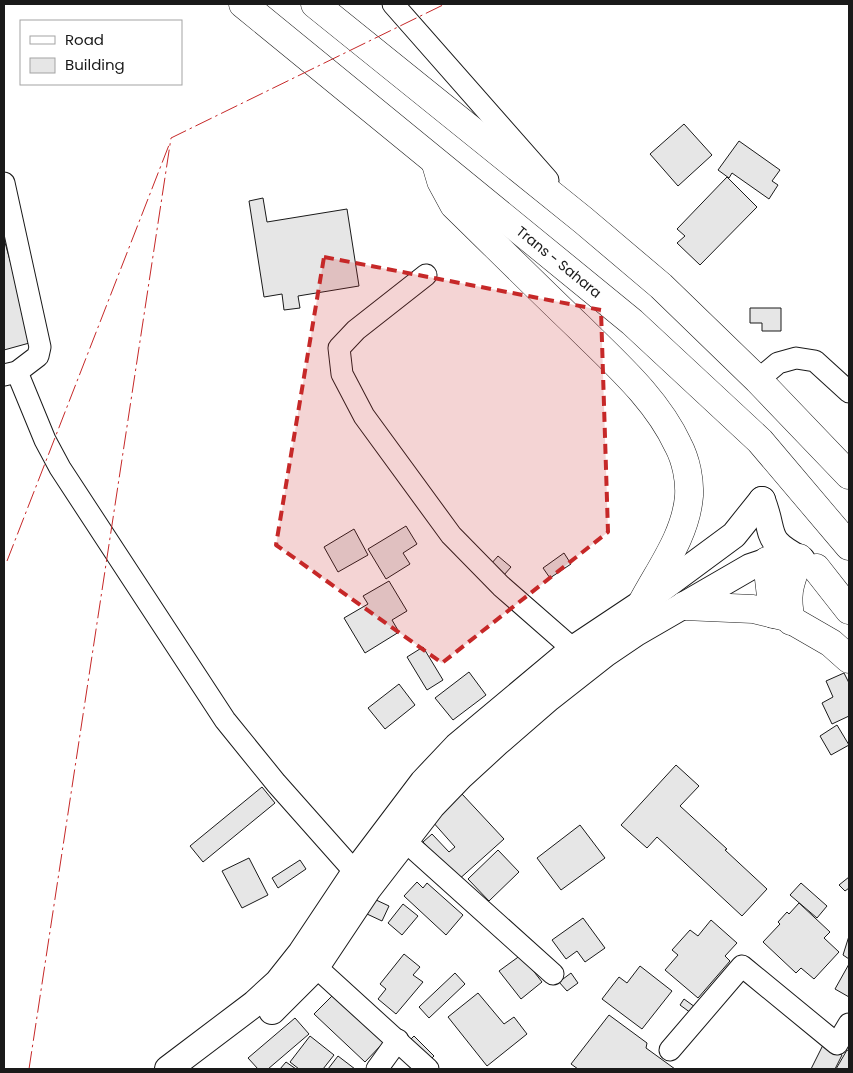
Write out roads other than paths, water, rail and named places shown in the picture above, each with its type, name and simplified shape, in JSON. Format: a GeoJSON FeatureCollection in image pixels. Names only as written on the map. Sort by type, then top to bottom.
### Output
{"type":"FeatureCollection","features":[{"type":"Feature","properties":{"kind":"highway","name":"Trans - Sahara"},"geometry":{"type":"LineString","coordinates":[[243,4],[632,322],[753,434],[849,546]]}},
{"type":"Feature","properties":{"kind":"highway"},"geometry":{"type":"LineString","coordinates":[[315,4],[583,220],[661,286],[758,380],[849,475]]}},
{"type":"Feature","properties":{"kind":"highway"},"geometry":{"type":"LineString","coordinates":[[434,160],[441,181],[454,205],[634,382],[662,418],[678,445],[685,461],[688,477],[689,495],[686,513],[677,540],[642,603]]}},
{"type":"Feature","properties":{"kind":"highway"},"geometry":{"type":"LineString","coordinates":[[793,560],[849,610]]}},
{"type":"Feature","properties":{"kind":"highway"},"geometry":{"type":"LineString","coordinates":[[782,617],[793,560]]}},
{"type":"Feature","properties":{"kind":"highway"},"geometry":{"type":"LineString","coordinates":[[684,606],[753,609],[782,617],[831,643],[849,659]]}},
{"type":"Feature","properties":{"kind":"main road"},"geometry":{"type":"LineString","coordinates":[[194,1069],[271,1011],[316,967],[362,880],[423,782],[476,731],[574,649],[642,603],[734,534],[762,500],[773,539],[793,560]]}},
{"type":"Feature","properties":{"kind":"main road"},"geometry":{"type":"LineString","coordinates":[[168,1069],[254,1004],[278,982],[362,880],[405,841],[432,806],[460,777],[549,698],[605,654],[636,633],[750,567],[793,560]]}},
{"type":"Feature","properties":{"kind":"street"},"geometry":{"type":"LineString","coordinates":[[393,4],[583,220]]}},
{"type":"Feature","properties":{"kind":"street"},"geometry":{"type":"LineString","coordinates":[[4,183],[40,347],[38,356],[10,374],[60,468],[225,720],[276,783],[362,880]]}},
{"type":"Feature","properties":{"kind":"street"},"geometry":{"type":"LineString","coordinates":[[426,275],[356,330],[338,348],[342,374],[364,416],[451,535],[501,586],[574,649]]}},
{"type":"Feature","properties":{"kind":"street"},"geometry":{"type":"LineString","coordinates":[[758,380],[778,363],[796,358],[815,361],[849,392]]}},
{"type":"Feature","properties":{"kind":"street"},"geometry":{"type":"LineString","coordinates":[[405,841],[553,974]]}},
{"type":"Feature","properties":{"kind":"street"},"geometry":{"type":"LineString","coordinates":[[670,1050],[742,966],[837,1044],[849,1024]]}},
{"type":"Feature","properties":{"kind":"street"},"geometry":{"type":"LineString","coordinates":[[316,967],[428,1069]]}},
{"type":"Feature","properties":{"kind":"street"},"geometry":{"type":"LineString","coordinates":[[377,1069],[398,1040]]}}]}
